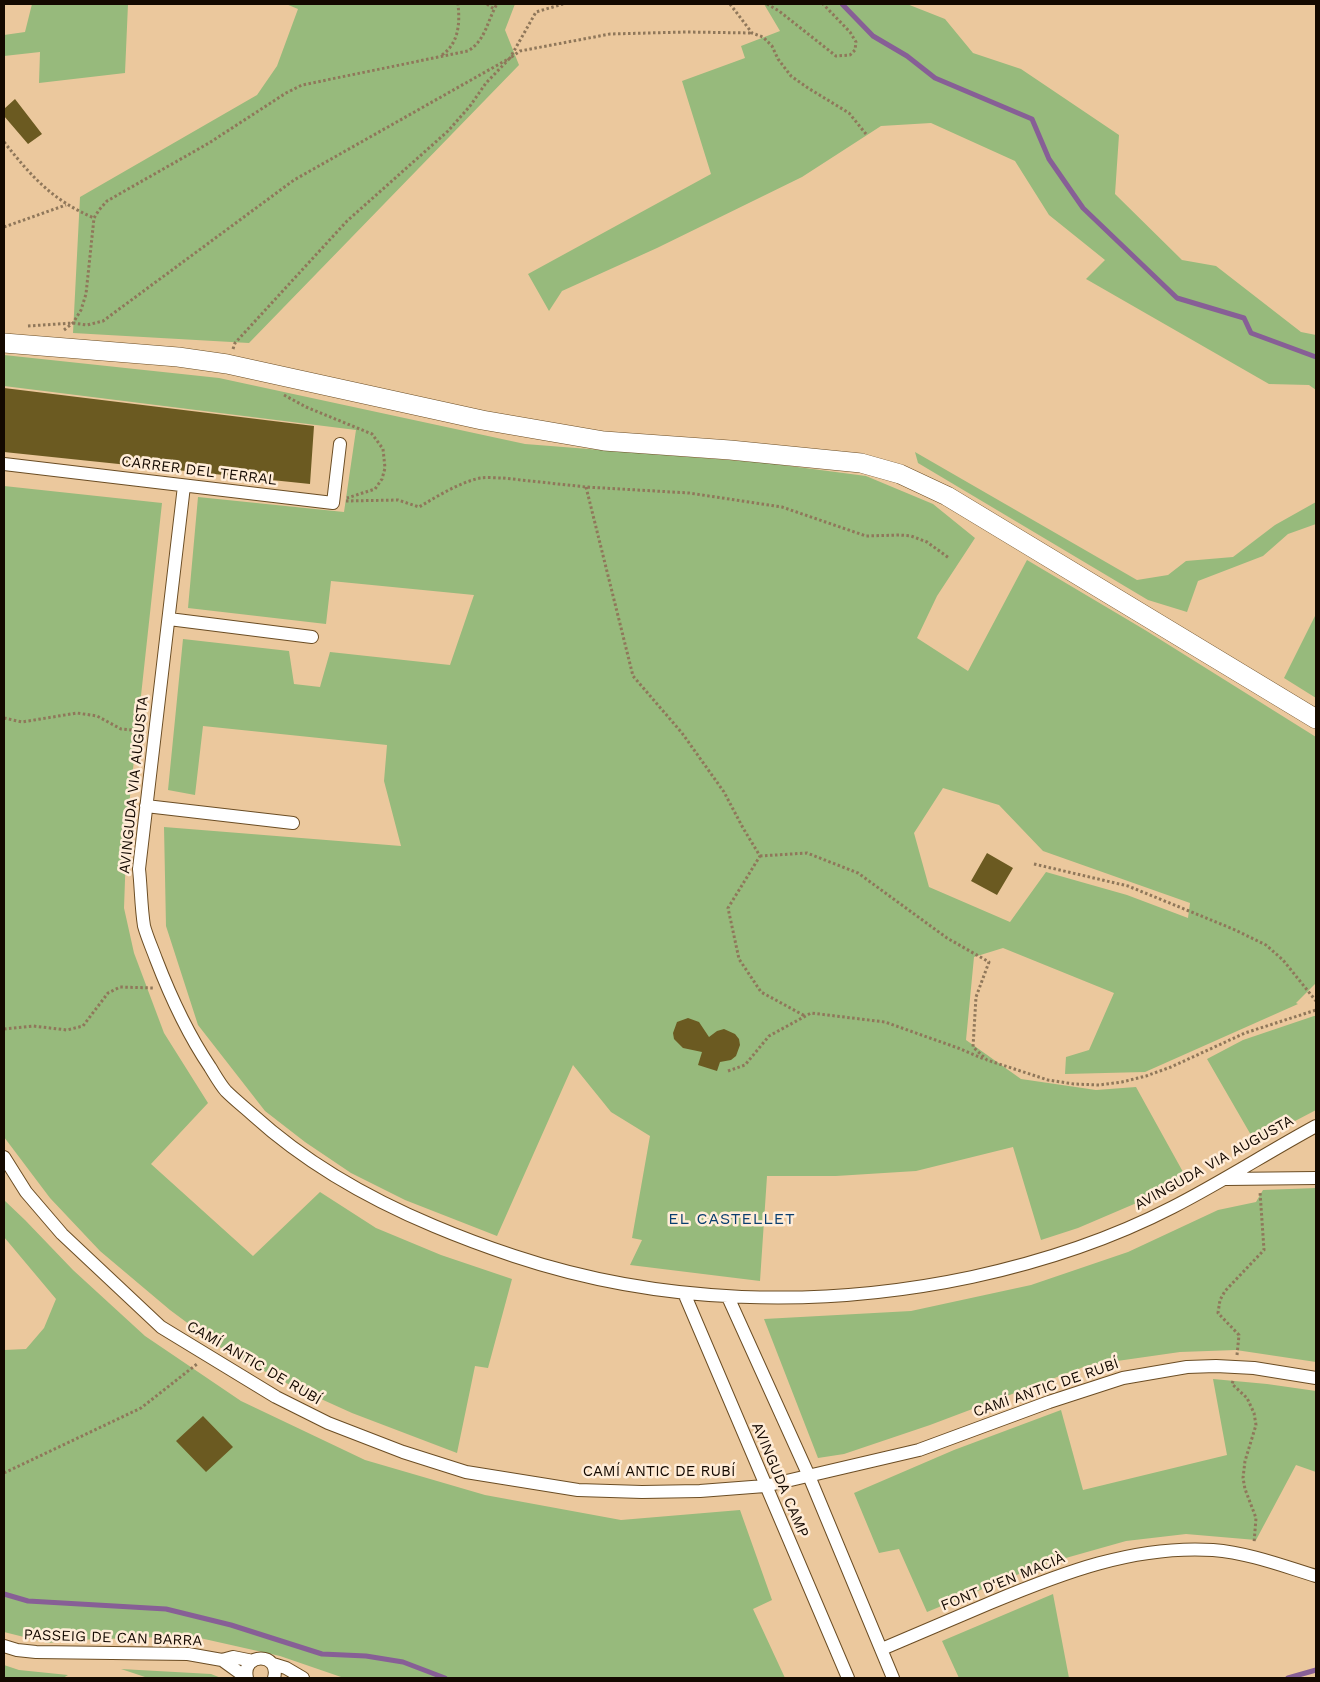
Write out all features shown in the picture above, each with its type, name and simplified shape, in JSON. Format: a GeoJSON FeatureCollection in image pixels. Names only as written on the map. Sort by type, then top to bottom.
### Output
{"type":"FeatureCollection","features":[{"type":"Feature","properties":{"kind":"main road"},"geometry":{"type":"LineString","coordinates":[[4,343],[178,357],[227,364],[482,420],[569,436],[604,441],[849,462],[886,470],[928,487],[961,504],[1316,719]]}},
{"type":"Feature","properties":{"kind":"street","name":"CARRER DEL TERRAL"},"geometry":{"type":"LineString","coordinates":[[4,464],[333,503],[340,444]]}},
{"type":"Feature","properties":{"kind":"street","name":"AVINGUDA VIA AUGUSTA"},"geometry":{"type":"LineString","coordinates":[[184,486],[139,869],[144,927],[167,988],[191,1039],[225,1090],[280,1140],[334,1177],[398,1211],[472,1241],[517,1257],[601,1279],[684,1293],[728,1297],[836,1297],[919,1287],[980,1275],[1022,1265],[1105,1237],[1170,1208],[1316,1126]]}},
{"type":"Feature","properties":{"kind":"street"},"geometry":{"type":"LineString","coordinates":[[169,619],[312,638]]}},
{"type":"Feature","properties":{"kind":"street"},"geometry":{"type":"LineString","coordinates":[[146,806],[292,823]]}},
{"type":"Feature","properties":{"kind":"street","name":"CAMÍ ANTIC DE RUBÍ"},"geometry":{"type":"LineString","coordinates":[[4,1157],[26,1192],[69,1241],[161,1327],[276,1397],[328,1423],[403,1452],[466,1472],[578,1490],[690,1491],[765,1486],[919,1450],[1040,1405],[1123,1378],[1187,1367],[1216,1366],[1254,1368],[1316,1378]]}},
{"type":"Feature","properties":{"kind":"street"},"geometry":{"type":"LineString","coordinates":[[1223,1179],[1316,1178]]}},
{"type":"Feature","properties":{"kind":"street","name":"AVINGUDA CAMP"},"geometry":{"type":"LineString","coordinates":[[684,1293],[848,1678]]}},
{"type":"Feature","properties":{"kind":"street","name":"AVINGUDA CAMP"},"geometry":{"type":"LineString","coordinates":[[728,1297],[809,1476],[893,1678]]}},
{"type":"Feature","properties":{"kind":"street","name":"FONT D'EN MACIÀ"},"geometry":{"type":"LineString","coordinates":[[882,1649],[1052,1577],[1124,1556],[1171,1549],[1214,1550],[1253,1556],[1316,1576]]}},
{"type":"Feature","properties":{"kind":"street","name":"PASSEIG DE CAN BARRA"},"geometry":{"type":"LineString","coordinates":[[4,1646],[17,1650],[36,1652],[188,1654],[222,1660],[233,1657],[252,1661],[261,1658],[286,1668],[303,1678]]}},
{"type":"Feature","properties":{"kind":"street","name":"PASSEIG DE CAN BARRA"},"geometry":{"type":"LineString","coordinates":[[222,1660],[247,1678]]}},
{"type":"Feature","properties":{"kind":"street","name":"PASSEIG DE CAN BARRA"},"geometry":{"type":"LineString","coordinates":[[247,1678],[247,1668],[252,1661]]}},
{"type":"Feature","properties":{"kind":"street"},"geometry":{"type":"LineString","coordinates":[[273,1664],[276,1673],[274,1678]]}},
{"type":"Feature","properties":{"kind":"path"},"geometry":{"type":"LineString","coordinates":[[441,55],[450,49],[455,39],[459,15],[458,4]]}},
{"type":"Feature","properties":{"kind":"path"},"geometry":{"type":"LineString","coordinates":[[487,4],[494,9]]}},
{"type":"Feature","properties":{"kind":"path"},"geometry":{"type":"LineString","coordinates":[[73,323],[86,294],[94,218],[107,201],[209,143],[294,88],[319,81],[468,50],[477,45],[497,4]]}},
{"type":"Feature","properties":{"kind":"path"},"geometry":{"type":"LineString","coordinates":[[227,364],[235,343],[341,228],[448,131],[470,106],[486,84],[510,58],[536,12],[563,4]]}},
{"type":"Feature","properties":{"kind":"path"},"geometry":{"type":"LineString","coordinates":[[730,4],[752,33]]}},
{"type":"Feature","properties":{"kind":"path"},"geometry":{"type":"LineString","coordinates":[[767,4],[823,44],[836,56],[850,55],[855,50],[856,42],[850,32],[823,4]]}},
{"type":"Feature","properties":{"kind":"path"},"geometry":{"type":"LineString","coordinates":[[21,326],[73,323],[87,325],[103,321],[294,180],[520,51],[610,34],[752,33],[763,37],[772,46],[778,59],[791,76],[849,113],[866,134]]}},
{"type":"Feature","properties":{"kind":"path"},"geometry":{"type":"LineString","coordinates":[[4,142],[35,180],[47,191],[67,205],[94,218]]}},
{"type":"Feature","properties":{"kind":"path"},"geometry":{"type":"LineString","coordinates":[[4,227],[67,205]]}},
{"type":"Feature","properties":{"kind":"path"},"geometry":{"type":"LineString","coordinates":[[419,507],[447,491],[480,478],[503,478],[586,488],[689,493],[782,507],[866,536],[912,536],[927,542],[949,558]]}},
{"type":"Feature","properties":{"kind":"path"},"geometry":{"type":"LineString","coordinates":[[586,488],[633,676],[682,733],[724,792],[760,856]]}},
{"type":"Feature","properties":{"kind":"path"},"geometry":{"type":"LineString","coordinates":[[4,718],[22,722],[77,713],[97,716],[121,728],[155,733]]}},
{"type":"Feature","properties":{"kind":"path"},"geometry":{"type":"LineString","coordinates":[[760,856],[807,853],[858,873],[947,938],[989,962],[976,997],[973,1047],[987,1060]]}},
{"type":"Feature","properties":{"kind":"path"},"geometry":{"type":"LineString","coordinates":[[760,856],[728,908],[739,959],[761,992],[805,1016]]}},
{"type":"Feature","properties":{"kind":"path"},"geometry":{"type":"LineString","coordinates":[[1034,864],[1128,886],[1233,929],[1266,945],[1282,960],[1316,1001]]}},
{"type":"Feature","properties":{"kind":"path"},"geometry":{"type":"LineString","coordinates":[[4,1029],[34,1026],[67,1030],[83,1026],[108,993],[120,987],[167,988]]}},
{"type":"Feature","properties":{"kind":"path"},"geometry":{"type":"LineString","coordinates":[[728,1071],[745,1065],[770,1036],[811,1013],[885,1022],[987,1060],[1048,1080],[1098,1085],[1122,1082],[1171,1067],[1244,1033],[1316,1010]]}},
{"type":"Feature","properties":{"kind":"path"},"geometry":{"type":"LineString","coordinates":[[4,1472],[141,1408],[207,1356]]}},
{"type":"Feature","properties":{"kind":"green space"},"geometry":{"type":"Polygon","coordinates":[[[32,4],[128,4],[125,73],[39,83],[40,52],[4,56],[4,35],[25,32],[32,4]]]}},
{"type":"Feature","properties":{"kind":"green space"},"geometry":{"type":"Polygon","coordinates":[[[286,4],[515,4],[505,30],[519,65],[249,343],[73,333],[80,197],[257,95],[277,66],[298,9],[286,4]]]}},
{"type":"Feature","properties":{"kind":"green space"},"geometry":{"type":"Polygon","coordinates":[[[764,4],[907,4],[945,19],[973,53],[1021,69],[1119,135],[1115,194],[1182,260],[1216,266],[1301,332],[1316,335],[1316,390],[1309,385],[1269,384],[1086,279],[1105,260],[1049,215],[1015,161],[931,123],[881,126],[802,177],[657,248],[562,291],[549,311],[528,274],[711,174],[682,81],[745,58],[741,46],[780,31],[764,4]]]}},
{"type":"Feature","properties":{"kind":"green space"},"geometry":{"type":"Polygon","coordinates":[[[4,355],[219,378],[525,444],[767,463],[866,476],[933,504],[975,538],[937,596],[917,638],[968,671],[1027,560],[1145,630],[1316,737],[1316,983],[1296,1003],[1298,1004],[1145,1072],[1065,1074],[1066,1057],[1089,1050],[1114,993],[1003,948],[974,957],[966,1040],[1021,1079],[1096,1090],[1136,1087],[1188,1181],[1078,1228],[1041,1240],[1013,1147],[916,1171],[836,1176],[767,1176],[760,1281],[630,1265],[642,1240],[632,1238],[650,1136],[611,1112],[573,1065],[497,1236],[405,1200],[351,1173],[305,1142],[265,1111],[198,1025],[166,926],[164,827],[401,846],[384,781],[387,745],[203,726],[195,795],[168,790],[183,639],[289,651],[294,684],[320,687],[330,652],[450,665],[474,595],[331,581],[326,624],[188,608],[198,497],[344,512],[356,430],[4,386],[4,355]],[[943,788],[914,833],[929,887],[1010,922],[1046,872],[1127,895],[1188,918],[1190,903],[1043,851],[999,805],[943,788]]]}},
{"type":"Feature","properties":{"kind":"green space"},"geometry":{"type":"Polygon","coordinates":[[[915,452],[1137,580],[1168,575],[1186,561],[1233,557],[1275,525],[1316,502],[1316,524],[1288,534],[1263,556],[1198,581],[1187,612],[1148,600],[918,463],[915,452]]]}},
{"type":"Feature","properties":{"kind":"green space"},"geometry":{"type":"Polygon","coordinates":[[[4,486],[162,503],[127,824],[124,908],[134,953],[164,1033],[208,1103],[151,1164],[253,1256],[320,1192],[376,1228],[441,1255],[512,1279],[488,1368],[475,1366],[457,1453],[352,1413],[290,1385],[221,1348],[170,1310],[100,1251],[50,1198],[4,1137],[4,486]]]}},
{"type":"Feature","properties":{"kind":"green space"},"geometry":{"type":"Polygon","coordinates":[[[1316,614],[1316,698],[1284,678],[1316,614]]]}},
{"type":"Feature","properties":{"kind":"green space"},"geometry":{"type":"Polygon","coordinates":[[[1316,1016],[1316,1110],[1255,1142],[1207,1059],[1243,1040],[1316,1016]]]}},
{"type":"Feature","properties":{"kind":"green space"},"geometry":{"type":"Polygon","coordinates":[[[1316,1188],[1316,1362],[1236,1350],[1180,1352],[1089,1365],[930,1425],[844,1454],[818,1458],[764,1319],[911,1311],[1031,1285],[1128,1252],[1218,1210],[1256,1202],[1263,1190],[1316,1188]]]}},
{"type":"Feature","properties":{"kind":"green space"},"geometry":{"type":"Polygon","coordinates":[[[4,1200],[73,1270],[145,1336],[241,1401],[365,1460],[485,1495],[621,1520],[740,1510],[772,1600],[753,1609],[785,1678],[344,1678],[280,1656],[191,1636],[74,1640],[48,1643],[4,1632],[4,1350],[26,1349],[44,1328],[56,1299],[4,1237],[4,1200]]]}},
{"type":"Feature","properties":{"kind":"green space"},"geometry":{"type":"Polygon","coordinates":[[[1213,1379],[1316,1391],[1316,1472],[1296,1465],[1256,1540],[1186,1534],[1126,1541],[1041,1565],[927,1612],[899,1549],[879,1553],[854,1493],[954,1450],[1061,1410],[1083,1490],[1227,1455],[1213,1379]]]}},
{"type":"Feature","properties":{"kind":"green space"},"geometry":{"type":"Polygon","coordinates":[[[1053,1594],[1069,1678],[959,1678],[942,1641],[1053,1594]]]}},
{"type":"Feature","properties":{"kind":"green space"},"geometry":{"type":"Polygon","coordinates":[[[4,1665],[19,1670],[68,1675],[63,1678],[4,1678],[4,1665]]]}},
{"type":"Feature","properties":{"kind":"green space"},"geometry":{"type":"Polygon","coordinates":[[[121,1669],[211,1674],[221,1678],[148,1678],[121,1669]]]}},
{"type":"Feature","properties":{"kind":"building"},"geometry":{"type":"Polygon","coordinates":[[[15,99],[42,134],[28,144],[4,116],[4,109],[15,99]]]}},
{"type":"Feature","properties":{"kind":"building"},"geometry":{"type":"Polygon","coordinates":[[[4,388],[314,426],[310,484],[4,452],[4,388]]]}},
{"type":"Feature","properties":{"kind":"building"},"geometry":{"type":"Polygon","coordinates":[[[987,853],[1013,868],[997,895],[971,881],[987,853]]]}},
{"type":"Feature","properties":{"kind":"building"},"geometry":{"type":"Polygon","coordinates":[[[688,1018],[699,1022],[709,1037],[717,1031],[724,1029],[735,1034],[739,1039],[740,1045],[736,1056],[731,1060],[720,1062],[717,1071],[698,1065],[702,1052],[683,1048],[674,1039],[673,1033],[677,1022],[688,1018]]]}},
{"type":"Feature","properties":{"kind":"building"},"geometry":{"type":"Polygon","coordinates":[[[203,1416],[233,1447],[206,1472],[176,1441],[203,1416]]]}},
{"type":"Feature","properties":{"kind":"waterway"},"geometry":{"type":"LineString","coordinates":[[842,4],[873,36],[907,56],[935,78],[1032,119],[1049,159],[1083,208],[1177,298],[1244,318],[1251,333],[1316,357]]}},
{"type":"Feature","properties":{"kind":"waterway"},"geometry":{"type":"LineString","coordinates":[[4,1594],[28,1601],[166,1609],[231,1625],[322,1654],[366,1656],[403,1662],[445,1678]]}},
{"type":"Feature","properties":{"kind":"waterway"},"geometry":{"type":"LineString","coordinates":[[1288,1678],[1316,1670]]}},
{"type":"Feature","properties":{"kind":"district","name":"EL CASTELLET"},"geometry":{"type":"Point","coordinates":[732,1219]}}]}
